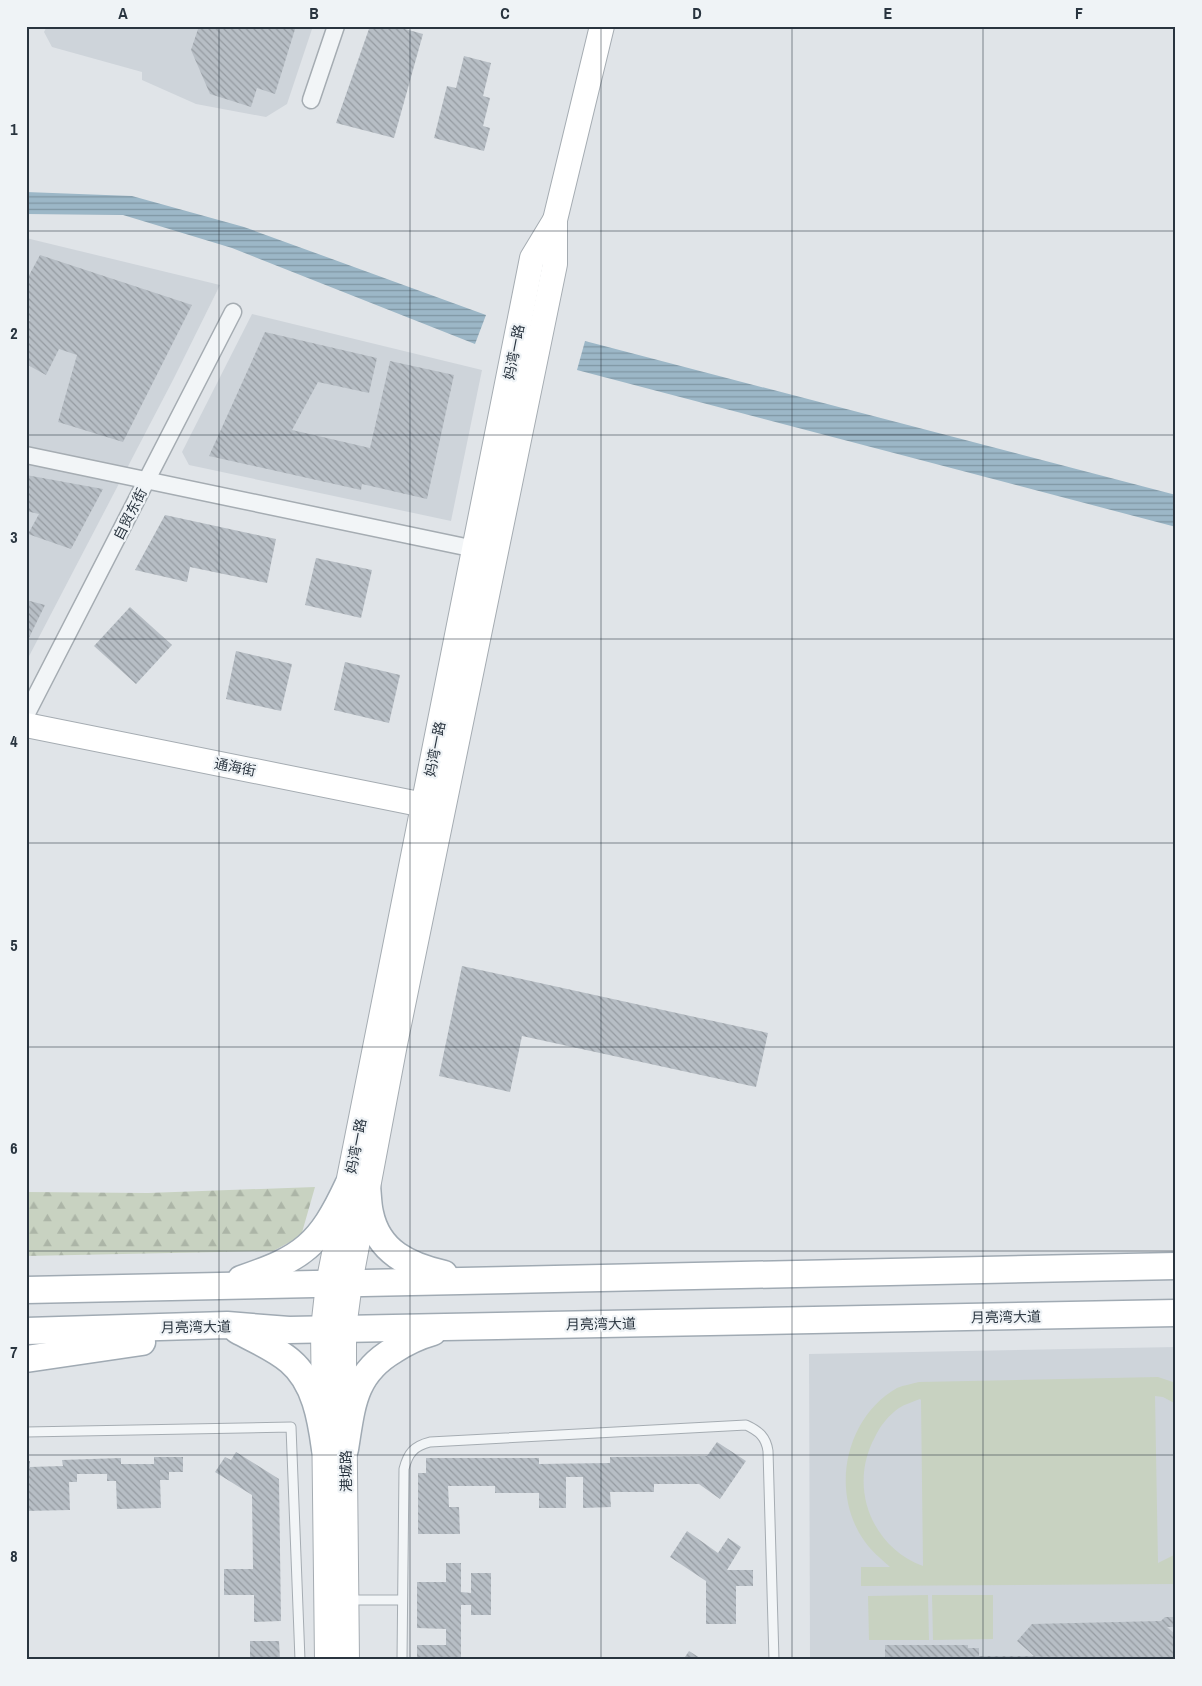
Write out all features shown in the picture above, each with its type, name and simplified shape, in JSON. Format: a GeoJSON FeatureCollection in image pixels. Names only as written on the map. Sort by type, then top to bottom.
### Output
{"type":"FeatureCollection","features":[{"type":"Feature","properties":{"kind":"main road"},"geometry":{"type":"LineString","coordinates":[[207,1286],[240,1279],[266,1270],[286,1262],[303,1252],[317,1238],[336,1211],[358,1186],[378,1236],[395,1254],[410,1264],[471,1281]]}},
{"type":"Feature","properties":{"kind":"main road"},"geometry":{"type":"LineString","coordinates":[[26,1290],[1176,1266]]}},
{"type":"Feature","properties":{"kind":"main road","name":"月亮湾大道"},"geometry":{"type":"LineString","coordinates":[[26,1331],[216,1326],[288,1330],[1176,1313]]}},
{"type":"Feature","properties":{"kind":"main road"},"geometry":{"type":"LineString","coordinates":[[26,1359],[175,1337],[216,1326],[275,1350],[292,1362],[304,1378],[335,1449]]}},
{"type":"Feature","properties":{"kind":"main road"},"geometry":{"type":"LineString","coordinates":[[335,1449],[360,1384],[369,1369],[383,1356],[405,1343],[431,1333],[465,1326]]}},
{"type":"Feature","properties":{"kind":"street"},"geometry":{"type":"LineString","coordinates":[[311,100],[336,26]]}},
{"type":"Feature","properties":{"kind":"street","name":"妈湾一路"},"geometry":{"type":"LineString","coordinates":[[339,1284],[434,807],[556,264],[555,220],[602,26]]}},
{"type":"Feature","properties":{"kind":"street","name":"妈湾一路"},"geometry":{"type":"LineString","coordinates":[[434,807],[475,549],[532,258],[555,220]]}},
{"type":"Feature","properties":{"kind":"street","name":"自贸东街"},"geometry":{"type":"LineString","coordinates":[[26,715],[233,312]]}},
{"type":"Feature","properties":{"kind":"street"},"geometry":{"type":"LineString","coordinates":[[26,455],[475,549]]}},
{"type":"Feature","properties":{"kind":"street","name":"通海街"},"geometry":{"type":"LineString","coordinates":[[26,725],[434,807]]}},
{"type":"Feature","properties":{"kind":"street","name":"港城路"},"geometry":{"type":"LineString","coordinates":[[339,1284],[334,1329],[344,1376],[335,1449],[337,1599],[347,1660]]}},
{"type":"Feature","properties":{"kind":"street","name":"港城路"},"geometry":{"type":"LineString","coordinates":[[327,1660],[337,1599]]}},
{"type":"Feature","properties":{"kind":"lane"},"geometry":{"type":"LineString","coordinates":[[402,1660],[404,1468],[407,1456],[423,1444],[430,1442],[746,1426],[756,1430],[763,1436],[768,1451],[774,1660]]}},
{"type":"Feature","properties":{"kind":"lane"},"geometry":{"type":"LineString","coordinates":[[26,1432],[291,1427],[300,1660]]}},
{"type":"Feature","properties":{"kind":"lane"},"geometry":{"type":"LineString","coordinates":[[337,1599],[402,1600]]}},
{"type":"Feature","properties":{"kind":"shaded area"},"geometry":{"type":"Polygon","coordinates":[[[47,26],[313,26],[287,104],[266,117],[196,104],[142,80],[142,72],[52,47],[44,32],[47,26]]]}},
{"type":"Feature","properties":{"kind":"shaded area"},"geometry":{"type":"Polygon","coordinates":[[[26,238],[220,285],[174,378],[26,662],[26,238]]]}},
{"type":"Feature","properties":{"kind":"shaded area"},"geometry":{"type":"Polygon","coordinates":[[[252,314],[482,370],[451,521],[189,465],[182,452],[252,314]]]}},
{"type":"Feature","properties":{"kind":"shaded area"},"geometry":{"type":"Polygon","coordinates":[[[1176,1347],[1176,1660],[810,1660],[809,1354],[1176,1347]]]}},
{"type":"Feature","properties":{"kind":"green space"},"geometry":{"type":"Polygon","coordinates":[[[315,1187],[301,1236],[273,1251],[26,1256],[26,1192],[148,1193],[315,1187]]]}},
{"type":"Feature","properties":{"kind":"green space"},"geometry":{"type":"Polygon","coordinates":[[[1158,1377],[1176,1383],[1176,1404],[1163,1397],[1155,1396],[1158,1563],[1176,1554],[1176,1584],[861,1586],[861,1567],[890,1567],[866,1543],[853,1520],[847,1499],[846,1477],[849,1456],[855,1436],[866,1417],[880,1401],[897,1388],[919,1382],[1158,1377]],[[921,1400],[899,1408],[882,1425],[867,1456],[864,1475],[869,1513],[878,1530],[890,1545],[905,1557],[923,1566],[921,1400]]]}},
{"type":"Feature","properties":{"kind":"green space"},"geometry":{"type":"Polygon","coordinates":[[[928,1595],[929,1640],[869,1640],[868,1596],[928,1595]]]}},
{"type":"Feature","properties":{"kind":"green space"},"geometry":{"type":"Polygon","coordinates":[[[932,1595],[993,1595],[993,1639],[933,1640],[932,1595]]]}},
{"type":"Feature","properties":{"kind":"water"},"geometry":{"type":"Polygon","coordinates":[[[26,192],[132,196],[244,227],[486,315],[475,344],[232,248],[123,215],[26,214],[26,192]]]}},
{"type":"Feature","properties":{"kind":"water"},"geometry":{"type":"Polygon","coordinates":[[[585,341],[1176,495],[1176,527],[577,370],[585,341]]]}},
{"type":"Feature","properties":{"kind":"building"},"geometry":{"type":"Polygon","coordinates":[[[199,26],[296,26],[275,94],[257,88],[251,107],[210,94],[191,50],[199,26]]]}},
{"type":"Feature","properties":{"kind":"building"},"geometry":{"type":"Polygon","coordinates":[[[370,26],[394,26],[423,34],[394,138],[336,123],[370,26]]]}},
{"type":"Feature","properties":{"kind":"building"},"geometry":{"type":"Polygon","coordinates":[[[464,56],[491,63],[483,96],[490,98],[483,126],[490,128],[484,151],[434,138],[447,86],[456,88],[464,56]]]}},
{"type":"Feature","properties":{"kind":"building"},"geometry":{"type":"Polygon","coordinates":[[[40,255],[192,305],[123,442],[58,422],[77,355],[59,349],[46,375],[26,364],[26,326],[30,320],[26,317],[26,281],[40,255]]]}},
{"type":"Feature","properties":{"kind":"building"},"geometry":{"type":"Polygon","coordinates":[[[265,332],[377,358],[369,393],[318,382],[292,430],[370,448],[390,361],[454,375],[427,499],[362,484],[361,490],[209,456],[265,332]]]}},
{"type":"Feature","properties":{"kind":"building"},"geometry":{"type":"Polygon","coordinates":[[[26,475],[103,489],[71,549],[28,534],[39,514],[26,511],[26,475]]]}},
{"type":"Feature","properties":{"kind":"building"},"geometry":{"type":"Polygon","coordinates":[[[165,515],[276,539],[267,583],[190,567],[187,582],[135,570],[165,515]]]}},
{"type":"Feature","properties":{"kind":"building"},"geometry":{"type":"Polygon","coordinates":[[[316,558],[372,570],[361,618],[305,605],[316,558]]]}},
{"type":"Feature","properties":{"kind":"building"},"geometry":{"type":"Polygon","coordinates":[[[26,600],[45,605],[26,644],[26,600]]]}},
{"type":"Feature","properties":{"kind":"building"},"geometry":{"type":"Polygon","coordinates":[[[130,607],[172,645],[136,684],[94,646],[130,607]]]}},
{"type":"Feature","properties":{"kind":"building"},"geometry":{"type":"Polygon","coordinates":[[[236,651],[292,664],[281,711],[226,699],[236,651]]]}},
{"type":"Feature","properties":{"kind":"building"},"geometry":{"type":"Polygon","coordinates":[[[345,662],[400,675],[389,723],[334,710],[345,662]]]}},
{"type":"Feature","properties":{"kind":"building"},"geometry":{"type":"Polygon","coordinates":[[[462,966],[768,1033],[756,1087],[522,1036],[510,1092],[439,1076],[462,966]]]}},
{"type":"Feature","properties":{"kind":"building"},"geometry":{"type":"Polygon","coordinates":[[[717,1442],[746,1461],[720,1499],[699,1484],[654,1484],[654,1492],[610,1492],[611,1507],[583,1508],[583,1477],[566,1477],[566,1508],[539,1508],[539,1493],[495,1493],[495,1486],[448,1486],[449,1507],[459,1507],[460,1534],[418,1534],[418,1473],[426,1473],[426,1458],[539,1458],[539,1464],[610,1463],[610,1457],[707,1456],[717,1442]]]}},
{"type":"Feature","properties":{"kind":"building"},"geometry":{"type":"Polygon","coordinates":[[[236,1452],[279,1479],[281,1621],[254,1622],[254,1595],[224,1595],[224,1569],[253,1569],[252,1495],[215,1472],[225,1457],[231,1460],[236,1452]]]}},
{"type":"Feature","properties":{"kind":"building"},"geometry":{"type":"Polygon","coordinates":[[[154,1457],[183,1457],[183,1472],[169,1472],[169,1480],[160,1480],[161,1508],[117,1509],[116,1481],[107,1481],[107,1474],[77,1474],[77,1482],[69,1482],[70,1510],[26,1511],[26,1461],[30,1461],[30,1467],[63,1466],[62,1460],[121,1458],[121,1464],[154,1464],[154,1457]]]}},
{"type":"Feature","properties":{"kind":"building"},"geometry":{"type":"Polygon","coordinates":[[[687,1531],[718,1553],[728,1538],[741,1547],[727,1570],[753,1570],[753,1586],[736,1586],[736,1624],[706,1624],[706,1581],[670,1557],[687,1531]]]}},
{"type":"Feature","properties":{"kind":"building"},"geometry":{"type":"Polygon","coordinates":[[[446,1563],[461,1563],[461,1592],[471,1593],[471,1573],[491,1573],[491,1615],[471,1615],[471,1605],[461,1605],[461,1660],[417,1660],[417,1645],[446,1645],[446,1629],[417,1628],[417,1582],[446,1582],[446,1563]]]}},
{"type":"Feature","properties":{"kind":"building"},"geometry":{"type":"Polygon","coordinates":[[[1165,1617],[1176,1617],[1176,1627],[1167,1627],[1176,1635],[1175,1660],[1108,1660],[1107,1658],[1069,1660],[885,1660],[885,1645],[968,1645],[968,1648],[979,1648],[979,1656],[1034,1656],[1017,1641],[1032,1624],[1161,1621],[1165,1617]]]}},
{"type":"Feature","properties":{"kind":"building"},"geometry":{"type":"Polygon","coordinates":[[[250,1641],[279,1641],[280,1660],[250,1660],[250,1641]]]}},
{"type":"Feature","properties":{"kind":"building"},"geometry":{"type":"Polygon","coordinates":[[[689,1651],[703,1660],[683,1660],[689,1651]]]}}]}
